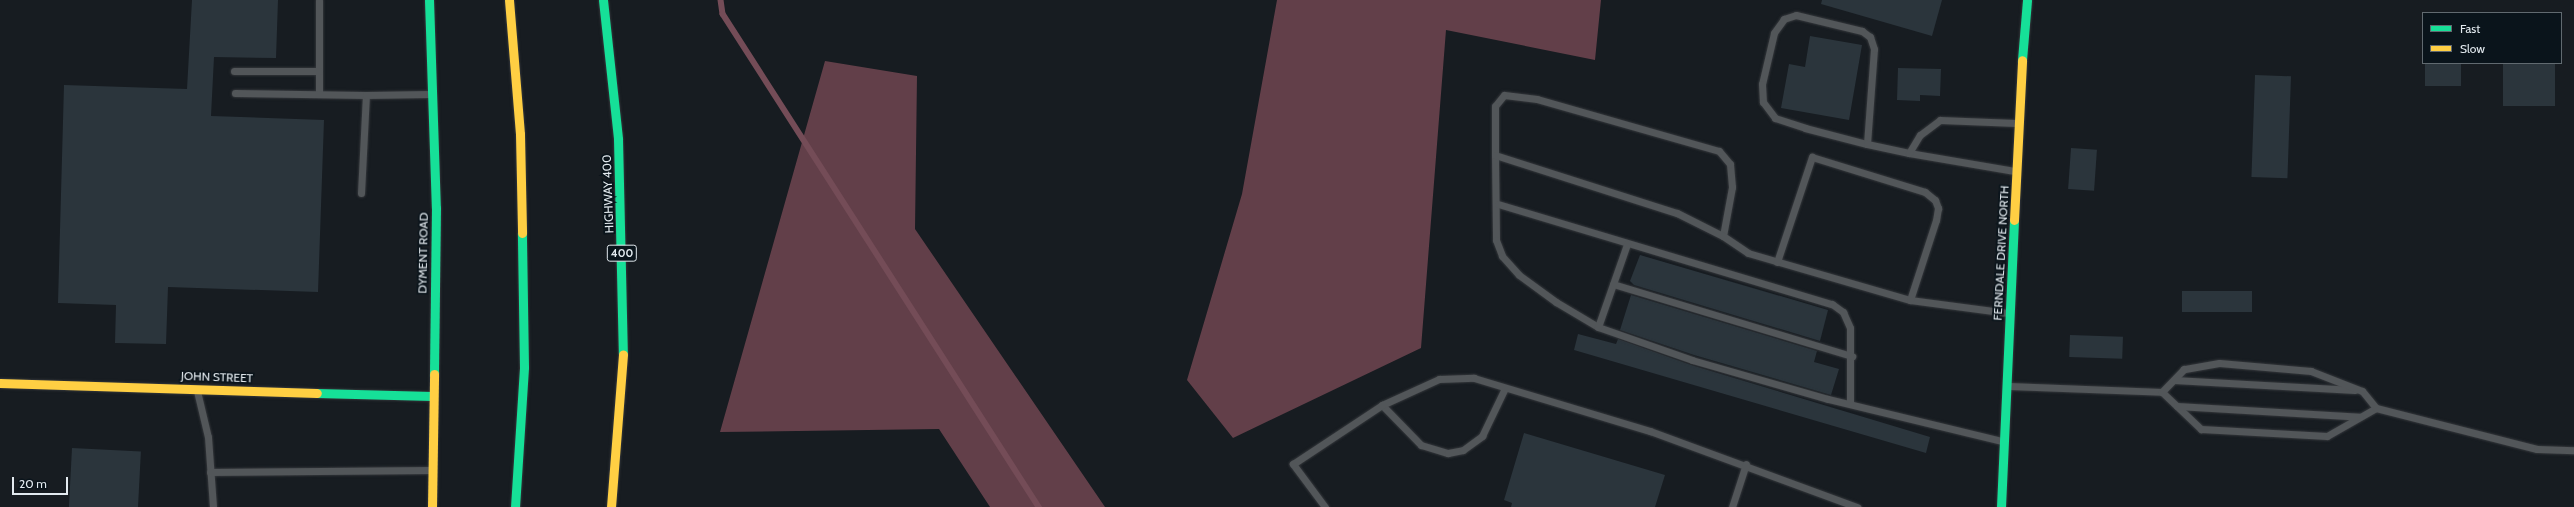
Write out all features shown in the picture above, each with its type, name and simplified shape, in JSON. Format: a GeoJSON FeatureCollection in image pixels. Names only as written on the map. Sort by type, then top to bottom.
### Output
{"type":"FeatureCollection","features":[{"type":"Feature","properties":{"kind":"main road","name":"DYMENT ROAD"},"geometry":{"type":"LineString","coordinates":[[428,0],[434,94],[436,208],[432,396],[432,507]]}},
{"type":"Feature","properties":{"kind":"main road"},"geometry":{"type":"LineString","coordinates":[[509,0],[520,134],[524,367],[516,507]]}},
{"type":"Feature","properties":{"kind":"main road","name":"HIGHWAY 400"},"geometry":{"type":"LineString","coordinates":[[603,0],[618,139],[625,333],[611,507]]}},
{"type":"Feature","properties":{"kind":"main road","name":"FERNDALE DRIVE NORTH"},"geometry":{"type":"LineString","coordinates":[[2001,507],[2018,123],[2027,0]]}},
{"type":"Feature","properties":{"kind":"main road","name":"JOHN STREET"},"geometry":{"type":"LineString","coordinates":[[0,383],[432,396]]}},
{"type":"Feature","properties":{"kind":"lane"},"geometry":{"type":"LineString","coordinates":[[319,0],[319,94]]}},
{"type":"Feature","properties":{"kind":"lane"},"geometry":{"type":"LineString","coordinates":[[1867,144],[1874,49],[1870,37],[1862,31],[1796,15],[1784,19],[1774,34],[1762,84],[1763,102],[1768,111],[1787,123],[1867,144],[1908,153],[2016,172]]}},
{"type":"Feature","properties":{"kind":"lane"},"geometry":{"type":"LineString","coordinates":[[234,71],[319,71]]}},
{"type":"Feature","properties":{"kind":"lane"},"geometry":{"type":"LineString","coordinates":[[235,93],[366,95],[434,94]]}},
{"type":"Feature","properties":{"kind":"lane"},"geometry":{"type":"LineString","coordinates":[[361,193],[366,95]]}},
{"type":"Feature","properties":{"kind":"lane"},"geometry":{"type":"LineString","coordinates":[[1723,236],[1732,187],[1730,164],[1719,151],[1536,100],[1504,95],[1495,106],[1495,155],[1498,204],[1496,240],[1502,256],[1519,275],[1550,298],[1598,327],[1692,360],[1850,403],[2004,442]]}},
{"type":"Feature","properties":{"kind":"lane"},"geometry":{"type":"LineString","coordinates":[[1908,153],[1920,135],[1940,120],[2018,123]]}},
{"type":"Feature","properties":{"kind":"lane"},"geometry":{"type":"LineString","coordinates":[[1495,155],[1677,212],[1723,236],[1748,253],[1777,262],[1910,300],[2010,313]]}},
{"type":"Feature","properties":{"kind":"lane"},"geometry":{"type":"LineString","coordinates":[[1777,262],[1812,157],[1925,192],[1935,200],[1938,208],[1936,220],[1910,300]]}},
{"type":"Feature","properties":{"kind":"lane"},"geometry":{"type":"LineString","coordinates":[[1498,204],[1627,244],[1792,289],[1832,304],[1843,312],[1850,328],[1852,356],[1850,403]]}},
{"type":"Feature","properties":{"kind":"lane"},"geometry":{"type":"LineString","coordinates":[[1598,327],[1627,244]]}},
{"type":"Feature","properties":{"kind":"lane"},"geometry":{"type":"LineString","coordinates":[[1613,284],[1852,356]]}},
{"type":"Feature","properties":{"kind":"lane"},"geometry":{"type":"LineString","coordinates":[[2162,392],[2184,369],[2219,363],[2311,371],[2362,391],[2376,408],[2537,449],[2574,450]]}},
{"type":"Feature","properties":{"kind":"lane"},"geometry":{"type":"LineString","coordinates":[[1325,507],[1293,464],[1382,406],[1439,379],[1474,378],[1650,431],[1746,464],[1858,507]]}},
{"type":"Feature","properties":{"kind":"lane"},"geometry":{"type":"LineString","coordinates":[[2174,380],[2362,391]]}},
{"type":"Feature","properties":{"kind":"lane"},"geometry":{"type":"LineString","coordinates":[[2007,386],[2162,392],[2201,429],[2327,436],[2376,408]]}},
{"type":"Feature","properties":{"kind":"lane"},"geometry":{"type":"LineString","coordinates":[[1382,406],[1421,445],[1448,453],[1463,450],[1482,436],[1505,388]]}},
{"type":"Feature","properties":{"kind":"lane"},"geometry":{"type":"LineString","coordinates":[[197,389],[208,437],[213,507]]}},
{"type":"Feature","properties":{"kind":"lane"},"geometry":{"type":"LineString","coordinates":[[2177,406],[2360,417]]}},
{"type":"Feature","properties":{"kind":"lane"},"geometry":{"type":"LineString","coordinates":[[1732,507],[1746,464]]}},
{"type":"Feature","properties":{"kind":"lane"},"geometry":{"type":"LineString","coordinates":[[210,472],[432,470]]}},
{"type":"Feature","properties":{"kind":"shaded area"},"geometry":{"type":"Polygon","coordinates":[[[1277,0],[1601,0],[1595,60],[1446,30],[1421,348],[1233,438],[1187,380],[1242,194],[1277,0]]]}},
{"type":"Feature","properties":{"kind":"shaded area"},"geometry":{"type":"Polygon","coordinates":[[[825,61],[917,76],[915,229],[1105,507],[990,507],[939,429],[720,432],[825,61]]]}},
{"type":"Feature","properties":{"kind":"building"},"geometry":{"type":"Polygon","coordinates":[[[192,0],[278,0],[276,58],[214,57],[211,116],[324,120],[318,292],[168,287],[166,344],[115,343],[116,305],[58,303],[64,85],[187,89],[192,0]]]}},
{"type":"Feature","properties":{"kind":"building"},"geometry":{"type":"Polygon","coordinates":[[[1822,0],[1942,0],[1932,36],[1821,4],[1822,0]]]}},
{"type":"Feature","properties":{"kind":"building"},"geometry":{"type":"Polygon","coordinates":[[[1810,36],[1862,45],[1849,120],[1781,108],[1789,64],[1805,67],[1810,36]]]}},
{"type":"Feature","properties":{"kind":"building"},"geometry":{"type":"Polygon","coordinates":[[[2425,64],[2461,64],[2461,86],[2425,86],[2425,64]]]}},
{"type":"Feature","properties":{"kind":"building"},"geometry":{"type":"Polygon","coordinates":[[[2503,64],[2555,64],[2555,106],[2503,106],[2503,64]]]}},
{"type":"Feature","properties":{"kind":"building"},"geometry":{"type":"Polygon","coordinates":[[[1898,68],[1941,69],[1940,96],[1920,95],[1920,101],[1897,100],[1898,68]]]}},
{"type":"Feature","properties":{"kind":"building"},"geometry":{"type":"Polygon","coordinates":[[[2255,75],[2291,76],[2287,178],[2251,177],[2255,75]]]}},
{"type":"Feature","properties":{"kind":"building"},"geometry":{"type":"Polygon","coordinates":[[[2071,148],[2097,150],[2094,191],[2068,189],[2071,148]]]}},
{"type":"Feature","properties":{"kind":"building"},"geometry":{"type":"Polygon","coordinates":[[[1640,255],[1828,310],[1820,341],[1634,285],[1630,281],[1640,255]]]}},
{"type":"Feature","properties":{"kind":"building"},"geometry":{"type":"Polygon","coordinates":[[[2182,291],[2252,291],[2252,312],[2182,312],[2182,291]]]}},
{"type":"Feature","properties":{"kind":"building"},"geometry":{"type":"Polygon","coordinates":[[[1631,295],[1817,351],[1814,362],[1839,369],[1831,395],[1694,355],[1620,330],[1631,295]]]}},
{"type":"Feature","properties":{"kind":"building"},"geometry":{"type":"Polygon","coordinates":[[[1578,334],[1616,344],[1618,339],[1691,365],[1930,437],[1926,453],[1574,350],[1578,334]]]}},
{"type":"Feature","properties":{"kind":"building"},"geometry":{"type":"Polygon","coordinates":[[[2070,335],[2123,337],[2122,359],[2069,357],[2070,335]]]}},
{"type":"Feature","properties":{"kind":"building"},"geometry":{"type":"Polygon","coordinates":[[[1524,433],[1665,475],[1655,507],[1511,507],[1512,503],[1504,500],[1524,433]]]}},
{"type":"Feature","properties":{"kind":"building"},"geometry":{"type":"Polygon","coordinates":[[[72,448],[141,452],[138,507],[69,507],[72,448]]]}},
{"type":"Feature","properties":{"kind":"waterway"},"geometry":{"type":"LineString","coordinates":[[721,0],[723,14],[1039,507]]}},
{"type":"Feature","properties":{"kind":"traffic: fast"},"geometry":{"type":"LineString","coordinates":[[429,0],[436,208],[434,374]]}},
{"type":"Feature","properties":{"kind":"traffic: fast"},"geometry":{"type":"LineString","coordinates":[[603,0],[618,139],[623,354]]}},
{"type":"Feature","properties":{"kind":"traffic: fast"},"geometry":{"type":"LineString","coordinates":[[2022,60],[2027,0]]}},
{"type":"Feature","properties":{"kind":"traffic: fast"},"geometry":{"type":"LineString","coordinates":[[2001,507],[2014,220]]}},
{"type":"Feature","properties":{"kind":"traffic: fast"},"geometry":{"type":"LineString","coordinates":[[515,507],[524,367],[522,233]]}},
{"type":"Feature","properties":{"kind":"traffic: fast"},"geometry":{"type":"LineString","coordinates":[[317,393],[432,396]]}},
{"type":"Feature","properties":{"kind":"traffic: slow"},"geometry":{"type":"LineString","coordinates":[[509,0],[520,134],[522,233]]}},
{"type":"Feature","properties":{"kind":"traffic: slow"},"geometry":{"type":"LineString","coordinates":[[2014,220],[2022,60]]}},
{"type":"Feature","properties":{"kind":"traffic: slow"},"geometry":{"type":"LineString","coordinates":[[611,507],[623,354]]}},
{"type":"Feature","properties":{"kind":"traffic: slow"},"geometry":{"type":"LineString","coordinates":[[432,507],[434,374]]}},
{"type":"Feature","properties":{"kind":"traffic: slow"},"geometry":{"type":"LineString","coordinates":[[0,383],[317,393]]}}]}
